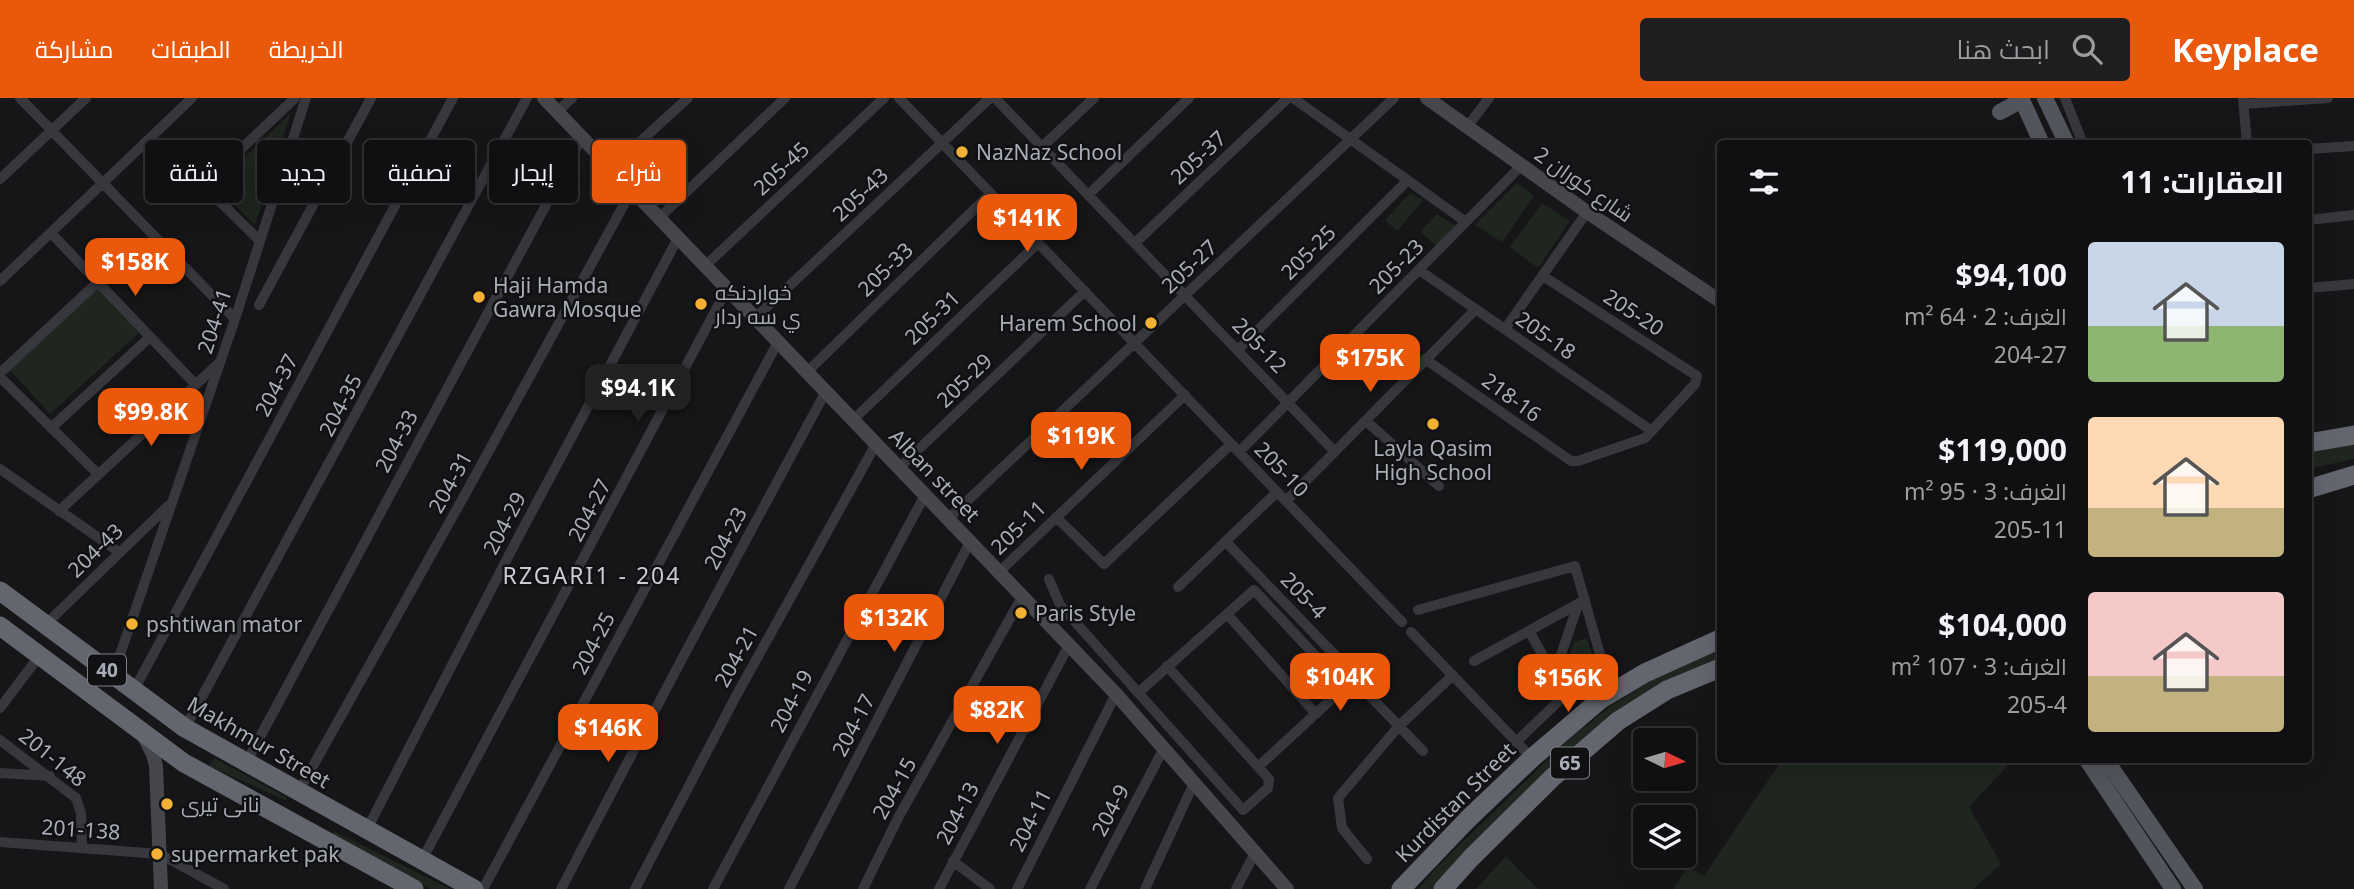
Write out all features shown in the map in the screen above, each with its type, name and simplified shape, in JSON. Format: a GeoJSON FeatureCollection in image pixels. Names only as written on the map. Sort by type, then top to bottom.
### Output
{"type":"FeatureCollection","features":[{"type":"Feature","properties":{"kind":"highway"},"geometry":{"type":"LineString","coordinates":[[2312,442],[2354,435]]}},
{"type":"Feature","properties":{"kind":"highway"},"geometry":{"type":"LineString","coordinates":[[2312,485],[2354,474]]}},
{"type":"Feature","properties":{"kind":"highway","name":"Makhmur Street"},"geometry":{"type":"LineString","coordinates":[[0,591],[185,728],[474,889]]}},
{"type":"Feature","properties":{"kind":"highway","name":"40"},"geometry":{"type":"LineString","coordinates":[[0,626],[184,763],[414,889]]}},
{"type":"Feature","properties":{"kind":"highway","name":"Kurdistan Street"},"geometry":{"type":"LineString","coordinates":[[1401,889],[1468,819],[1532,758],[1601,699],[1644,673],[1717,640]]}},
{"type":"Feature","properties":{"kind":"highway","name":"65"},"geometry":{"type":"LineString","coordinates":[[1443,889],[1552,778],[1618,721],[1667,690],[1717,669]]}},
{"type":"Feature","properties":{"kind":"highway"},"geometry":{"type":"LineString","coordinates":[[285,818],[295,819],[305,811],[306,801],[299,791]]}},
{"type":"Feature","properties":{"kind":"highway"},"geometry":{"type":"LineString","coordinates":[[328,842],[322,834],[323,822],[333,815],[345,817]]}},
{"type":"Feature","properties":{"kind":"main road"},"geometry":{"type":"LineString","coordinates":[[2045,98],[2065,140]]}},
{"type":"Feature","properties":{"kind":"main road"},"geometry":{"type":"LineString","coordinates":[[2000,112],[2022,99],[2040,140]]}},
{"type":"Feature","properties":{"kind":"main road"},"geometry":{"type":"LineString","coordinates":[[2089,763],[2162,857],[2195,889]]}},
{"type":"Feature","properties":{"kind":"main road"},"geometry":{"type":"LineString","coordinates":[[2108,763],[2162,857],[2173,889]]}},
{"type":"Feature","properties":{"kind":"street"},"geometry":{"type":"LineString","coordinates":[[20,98],[235,319]]}},
{"type":"Feature","properties":{"kind":"street"},"geometry":{"type":"LineString","coordinates":[[0,178],[86,98]]}},
{"type":"Feature","properties":{"kind":"street"},"geometry":{"type":"LineString","coordinates":[[0,281],[192,98]]}},
{"type":"Feature","properties":{"kind":"street"},"geometry":{"type":"LineString","coordinates":[[260,241],[203,185],[295,98]]}},
{"type":"Feature","properties":{"kind":"street","name":"204-41"},"geometry":{"type":"LineString","coordinates":[[113,675],[221,362],[306,98]]}},
{"type":"Feature","properties":{"kind":"street"},"geometry":{"type":"LineString","coordinates":[[259,305],[371,98]]}},
{"type":"Feature","properties":{"kind":"street","name":"204-37"},"geometry":{"type":"LineString","coordinates":[[134,690],[453,98]]}},
{"type":"Feature","properties":{"kind":"street","name":"204-35"},"geometry":{"type":"LineString","coordinates":[[185,728],[527,98]]}},
{"type":"Feature","properties":{"kind":"street","name":"Alban street"},"geometry":{"type":"LineString","coordinates":[[544,98],[592,148]]}},
{"type":"Feature","properties":{"kind":"street"},"geometry":{"type":"LineString","coordinates":[[558,111],[572,98]]}},
{"type":"Feature","properties":{"kind":"street"},"geometry":{"type":"LineString","coordinates":[[642,140],[688,98]]}},
{"type":"Feature","properties":{"kind":"street"},"geometry":{"type":"LineString","coordinates":[[659,218],[785,98]]}},
{"type":"Feature","properties":{"kind":"street","name":"205-45"},"geometry":{"type":"LineString","coordinates":[[705,265],[884,98]]}},
{"type":"Feature","properties":{"kind":"street","name":"205-10"},"geometry":{"type":"LineString","coordinates":[[900,98],[1402,622]]}},
{"type":"Feature","properties":{"kind":"street","name":"205-43"},"geometry":{"type":"LineString","coordinates":[[755,318],[992,98]]}},
{"type":"Feature","properties":{"kind":"street","name":"205-12"},"geometry":{"type":"LineString","coordinates":[[992,98],[1335,452]]}},
{"type":"Feature","properties":{"kind":"street"},"geometry":{"type":"LineString","coordinates":[[1042,147],[1094,98]]}},
{"type":"Feature","properties":{"kind":"street"},"geometry":{"type":"LineString","coordinates":[[1088,195],[1189,98]]}},
{"type":"Feature","properties":{"kind":"street"},"geometry":{"type":"LineString","coordinates":[[1291,98],[1466,222]]}},
{"type":"Feature","properties":{"kind":"street","name":"205-37"},"geometry":{"type":"LineString","coordinates":[[1135,243],[1291,98]]}},
{"type":"Feature","properties":{"kind":"street","name":"205-27"},"geometry":{"type":"LineString","coordinates":[[948,519],[1394,98]]}},
{"type":"Feature","properties":{"kind":"street","name":"شارع كوران 2"},"geometry":{"type":"LineString","coordinates":[[1427,98],[1587,212],[1717,299]]}},
{"type":"Feature","properties":{"kind":"street"},"geometry":{"type":"LineString","coordinates":[[1467,127],[1489,98]]}},
{"type":"Feature","properties":{"kind":"street"},"geometry":{"type":"LineString","coordinates":[[2065,98],[2081,140]]}},
{"type":"Feature","properties":{"kind":"street"},"geometry":{"type":"LineString","coordinates":[[2247,140],[2243,101],[2328,98]]}},
{"type":"Feature","properties":{"kind":"street","name":"204-33"},"geometry":{"type":"LineString","coordinates":[[246,763],[582,138]]}},
{"type":"Feature","properties":{"kind":"street"},"geometry":{"type":"LineString","coordinates":[[2312,149],[2354,146]]}},
{"type":"Feature","properties":{"kind":"street","name":"205-23"},"geometry":{"type":"LineString","coordinates":[[1056,517],[1104,564],[1288,403],[1521,166]]}},
{"type":"Feature","properties":{"kind":"street","name":"205-25"},"geometry":{"type":"LineString","coordinates":[[1238,350],[1407,181]]}},
{"type":"Feature","properties":{"kind":"street","name":"205-33"},"geometry":{"type":"LineString","coordinates":[[807,372],[990,193]]}},
{"type":"Feature","properties":{"kind":"street","name":"204-31"},"geometry":{"type":"LineString","coordinates":[[299,791],[625,203]]}},
{"type":"Feature","properties":{"kind":"street","name":"Alban street"},"geometry":{"type":"LineString","coordinates":[[645,203],[1116,694],[1287,889]]}},
{"type":"Feature","properties":{"kind":"street"},"geometry":{"type":"LineString","coordinates":[[1505,330],[1587,212]]}},
{"type":"Feature","properties":{"kind":"street"},"geometry":{"type":"LineString","coordinates":[[2312,220],[2354,215]]}},
{"type":"Feature","properties":{"kind":"street"},"geometry":{"type":"LineString","coordinates":[[51,233],[196,385]]}},
{"type":"Feature","properties":{"kind":"street","name":"204-29"},"geometry":{"type":"LineString","coordinates":[[367,829],[678,238]]}},
{"type":"Feature","properties":{"kind":"street","name":"205-31"},"geometry":{"type":"LineString","coordinates":[[853,420],[1038,243]]}},
{"type":"Feature","properties":{"kind":"street","name":"205-18"},"geometry":{"type":"LineString","coordinates":[[1419,270],[1652,431]]}},
{"type":"Feature","properties":{"kind":"street","name":"205-20"},"geometry":{"type":"LineString","coordinates":[[1543,276],[1695,374],[1695,384],[1652,431]]}},
{"type":"Feature","properties":{"kind":"street"},"geometry":{"type":"LineString","coordinates":[[97,282],[0,375],[98,474]]}},
{"type":"Feature","properties":{"kind":"street"},"geometry":{"type":"LineString","coordinates":[[2312,288],[2354,284]]}},
{"type":"Feature","properties":{"kind":"street","name":"204-27"},"geometry":{"type":"LineString","coordinates":[[422,860],[727,289]]}},
{"type":"Feature","properties":{"kind":"street","name":"205-29"},"geometry":{"type":"LineString","coordinates":[[900,468],[1085,291]]}},
{"type":"Feature","properties":{"kind":"street"},"geometry":{"type":"LineString","coordinates":[[1286,501],[1476,309]]}},
{"type":"Feature","properties":{"kind":"street"},"geometry":{"type":"LineString","coordinates":[[51,428],[150,337]]}},
{"type":"Feature","properties":{"kind":"street","name":"204-25"},"geometry":{"type":"LineString","coordinates":[[483,889],[778,342]]}},
{"type":"Feature","properties":{"kind":"street","name":"218-16"},"geometry":{"type":"LineString","coordinates":[[1425,359],[1571,461],[1645,438],[1652,431]]}},
{"type":"Feature","properties":{"kind":"street"},"geometry":{"type":"LineString","coordinates":[[59,511],[221,362]]}},
{"type":"Feature","properties":{"kind":"street","name":"204-23"},"geometry":{"type":"LineString","coordinates":[[561,889],[826,391]]}},
{"type":"Feature","properties":{"kind":"street","name":"205-11"},"geometry":{"type":"LineString","coordinates":[[999,572],[1185,395]]}},
{"type":"Feature","properties":{"kind":"street"},"geometry":{"type":"LineString","coordinates":[[1366,421],[1439,486]]}},
{"type":"Feature","properties":{"kind":"street","name":"204-21"},"geometry":{"type":"LineString","coordinates":[[635,889],[736,696],[876,444]]}},
{"type":"Feature","properties":{"kind":"street"},"geometry":{"type":"LineString","coordinates":[[0,469],[119,552]]}},
{"type":"Feature","properties":{"kind":"street"},"geometry":{"type":"LineString","coordinates":[[1178,587],[1278,492]]}},
{"type":"Feature","properties":{"kind":"street","name":"204-19"},"geometry":{"type":"LineString","coordinates":[[712,889],[925,495]]}},
{"type":"Feature","properties":{"kind":"street","name":"204-43"},"geometry":{"type":"LineString","coordinates":[[45,625],[172,503]]}},
{"type":"Feature","properties":{"kind":"street","name":"204-17"},"geometry":{"type":"LineString","coordinates":[[789,889],[970,542]]}},
{"type":"Feature","properties":{"kind":"street","name":"205-4"},"geometry":{"type":"LineString","coordinates":[[1226,542],[1355,676]]}},
{"type":"Feature","properties":{"kind":"street"},"geometry":{"type":"LineString","coordinates":[[1418,610],[1575,566],[1581,603],[1603,663],[1564,695],[1517,741]]}},
{"type":"Feature","properties":{"kind":"street"},"geometry":{"type":"LineString","coordinates":[[1049,579],[1060,605],[1243,810],[1268,788],[1269,779],[1167,666]]}},
{"type":"Feature","properties":{"kind":"street"},"geometry":{"type":"LineString","coordinates":[[1138,693],[1254,590],[1350,694]]}},
{"type":"Feature","properties":{"kind":"street","name":"204-15"},"geometry":{"type":"LineString","coordinates":[[863,889],[898,818],[1022,597]]}},
{"type":"Feature","properties":{"kind":"street"},"geometry":{"type":"LineString","coordinates":[[1474,661],[1581,603]]}},
{"type":"Feature","properties":{"kind":"street"},"geometry":{"type":"LineString","coordinates":[[1554,675],[1581,603]]}},
{"type":"Feature","properties":{"kind":"street"},"geometry":{"type":"LineString","coordinates":[[1227,614],[1316,714]]}},
{"type":"Feature","properties":{"kind":"street"},"geometry":{"type":"LineString","coordinates":[[1530,631],[1564,695]]}},
{"type":"Feature","properties":{"kind":"street"},"geometry":{"type":"LineString","coordinates":[[1411,632],[1532,758]]}},
{"type":"Feature","properties":{"kind":"street","name":"204-13"},"geometry":{"type":"LineString","coordinates":[[939,889],[1069,645]]}},
{"type":"Feature","properties":{"kind":"street"},"geometry":{"type":"LineString","coordinates":[[0,708],[40,655]]}},
{"type":"Feature","properties":{"kind":"street"},"geometry":{"type":"LineString","coordinates":[[1367,859],[1340,825],[1338,798],[1399,726],[1453,675]]}},
{"type":"Feature","properties":{"kind":"street"},"geometry":{"type":"LineString","coordinates":[[1258,767],[1336,695],[1367,693],[1423,751]]}},
{"type":"Feature","properties":{"kind":"street","name":"204-11"},"geometry":{"type":"LineString","coordinates":[[1017,889],[1116,694]]}},
{"type":"Feature","properties":{"kind":"street"},"geometry":{"type":"LineString","coordinates":[[142,733],[153,754],[161,889]]}},
{"type":"Feature","properties":{"kind":"street","name":"201-148"},"geometry":{"type":"LineString","coordinates":[[0,740],[73,794],[81,813],[82,848]]}},
{"type":"Feature","properties":{"kind":"street","name":"204-9"},"geometry":{"type":"LineString","coordinates":[[1090,889],[1164,748]]}},
{"type":"Feature","properties":{"kind":"street"},"geometry":{"type":"LineString","coordinates":[[155,778],[171,765],[184,763]]}},
{"type":"Feature","properties":{"kind":"street"},"geometry":{"type":"LineString","coordinates":[[0,773],[50,776]]}},
{"type":"Feature","properties":{"kind":"street"},"geometry":{"type":"LineString","coordinates":[[1145,889],[1194,782]]}},
{"type":"Feature","properties":{"kind":"street","name":"201-138"},"geometry":{"type":"LineString","coordinates":[[0,842],[160,853]]}},
{"type":"Feature","properties":{"kind":"street"},"geometry":{"type":"LineString","coordinates":[[1236,889],[1256,851]]}},
{"type":"Feature","properties":{"kind":"street"},"geometry":{"type":"LineString","coordinates":[[160,853],[224,889]]}},
{"type":"Feature","properties":{"kind":"street"},"geometry":{"type":"LineString","coordinates":[[953,861],[990,889]]}},
{"type":"Feature","properties":{"kind":"shaded area"},"geometry":{"type":"Polygon","coordinates":[[[291,113],[282,140],[262,140],[291,113]]]}},
{"type":"Feature","properties":{"kind":"shaded area"},"geometry":{"type":"Polygon","coordinates":[[[257,145],[257,203],[262,203],[255,225],[233,203],[243,203],[243,158],[257,145]]]}},
{"type":"Feature","properties":{"kind":"shaded area"},"geometry":{"type":"Polygon","coordinates":[[[1517,183],[1534,196],[1502,242],[1475,225],[1517,183]]]}},
{"type":"Feature","properties":{"kind":"shaded area"},"geometry":{"type":"Polygon","coordinates":[[[1410,193],[1423,200],[1397,231],[1385,220],[1410,193]]]}},
{"type":"Feature","properties":{"kind":"shaded area"},"geometry":{"type":"Polygon","coordinates":[[[1542,203],[1570,221],[1538,268],[1510,247],[1542,203]]]}},
{"type":"Feature","properties":{"kind":"shaded area"},"geometry":{"type":"Polygon","coordinates":[[[1437,214],[1456,226],[1437,246],[1420,232],[1437,214]]]}},
{"type":"Feature","properties":{"kind":"shaded area"},"geometry":{"type":"Polygon","coordinates":[[[98,289],[139,333],[50,414],[10,370],[98,289]]]}},
{"type":"Feature","properties":{"kind":"shaded area"},"geometry":{"type":"Polygon","coordinates":[[[2354,444],[2354,459],[2312,468],[2312,451],[2354,444]]]}},
{"type":"Feature","properties":{"kind":"shaded area"},"geometry":{"type":"Polygon","coordinates":[[[1587,638],[1593,658],[1562,677],[1574,642],[1587,638]]]}},
{"type":"Feature","properties":{"kind":"shaded area"},"geometry":{"type":"Polygon","coordinates":[[[1717,649],[1717,663],[1666,686],[1434,889],[1418,889],[1439,865],[1567,741],[1612,705],[1660,675],[1717,649]]]}},
{"type":"Feature","properties":{"kind":"shaded area"},"geometry":{"type":"Polygon","coordinates":[[[214,758],[286,797],[287,801],[209,766],[214,758]]]}},
{"type":"Feature","properties":{"kind":"shaded area"},"geometry":{"type":"Polygon","coordinates":[[[1780,763],[2010,763],[1969,807],[2001,864],[1973,889],[1673,889],[1690,868],[1704,876],[1780,763]]]}},
{"type":"Feature","properties":{"kind":"shaded area"},"geometry":{"type":"Polygon","coordinates":[[[334,831],[450,889],[431,889],[333,834],[334,831]]]}},
{"type":"Feature","properties":{"kind":"shaded area"},"geometry":{"type":"Polygon","coordinates":[[[1506,856],[1538,889],[1476,889],[1506,856]]]}},
{"type":"Feature","properties":{"kind":"place","name":"NazNaz School"},"geometry":{"type":"Point","coordinates":[962,152]}},
{"type":"Feature","properties":{"kind":"place","name":"Haji Hamda Gawra Mosque"},"geometry":{"type":"Point","coordinates":[479,297]}},
{"type":"Feature","properties":{"kind":"place","name":"خواردنكه ي سه ردار"},"geometry":{"type":"Point","coordinates":[701,304]}},
{"type":"Feature","properties":{"kind":"place","name":"Harem School"},"geometry":{"type":"Point","coordinates":[1151,323]}},
{"type":"Feature","properties":{"kind":"place","name":"Layla Qasim High School"},"geometry":{"type":"Point","coordinates":[1433,424]}},
{"type":"Feature","properties":{"kind":"place","name":"Paris Style"},"geometry":{"type":"Point","coordinates":[1021,613]}},
{"type":"Feature","properties":{"kind":"place","name":"pshtiwan mator"},"geometry":{"type":"Point","coordinates":[132,624]}},
{"type":"Feature","properties":{"kind":"place","name":"نانی تیری"},"geometry":{"type":"Point","coordinates":[167,804]}},
{"type":"Feature","properties":{"kind":"place","name":"supermarket pak"},"geometry":{"type":"Point","coordinates":[157,854]}},
{"type":"Feature","properties":{"kind":"district","name":"RZGARI1 - 204"},"geometry":{"type":"Point","coordinates":[592,575]}}]}
